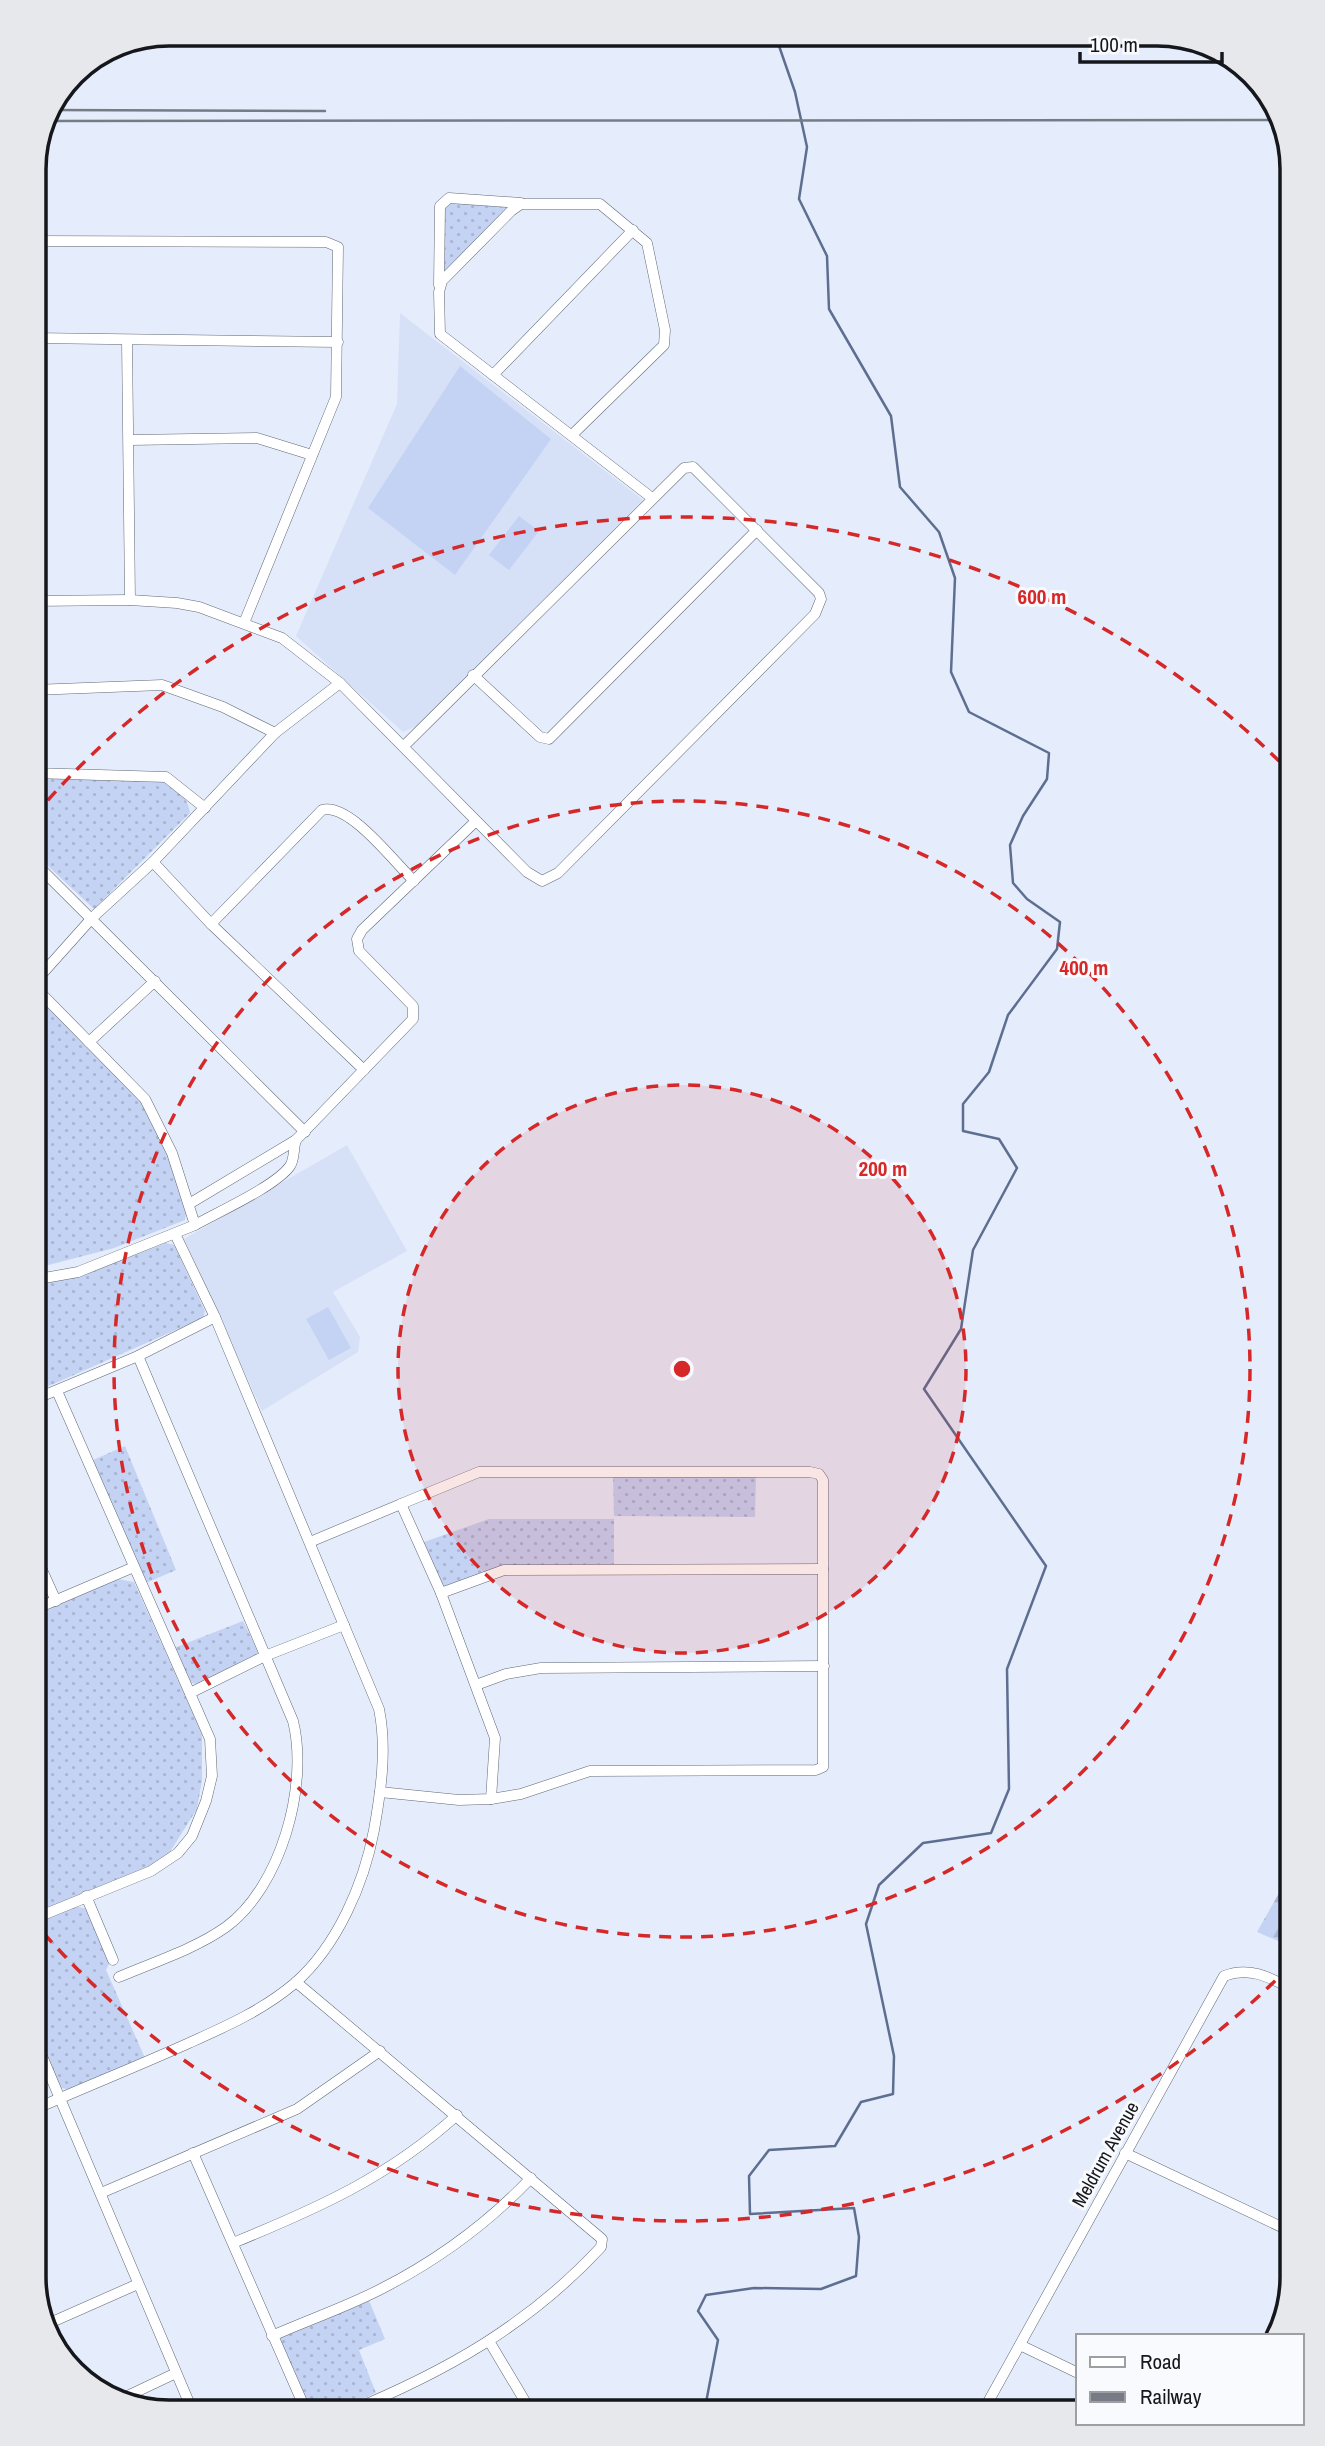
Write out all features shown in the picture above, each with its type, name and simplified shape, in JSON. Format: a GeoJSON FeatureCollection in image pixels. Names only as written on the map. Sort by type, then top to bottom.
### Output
{"type":"FeatureCollection","features":[{"type":"Feature","properties":{"kind":"street"},"geometry":{"type":"LineString","coordinates":[[573,434],[664,345],[665,330],[649,248],[633,230],[600,204],[449,198],[443,201],[440,206],[439,292],[442,337],[573,434],[652,498]]}},
{"type":"Feature","properties":{"kind":"street"},"geometry":{"type":"LineString","coordinates":[[439,292],[445,277],[511,211],[526,203]]}},
{"type":"Feature","properties":{"kind":"street"},"geometry":{"type":"LineString","coordinates":[[493,375],[633,230]]}},
{"type":"Feature","properties":{"kind":"street"},"geometry":{"type":"LineString","coordinates":[[46,241],[334,244],[339,250],[336,397],[244,623]]}},
{"type":"Feature","properties":{"kind":"street"},"geometry":{"type":"LineString","coordinates":[[46,338],[338,342]]}},
{"type":"Feature","properties":{"kind":"street"},"geometry":{"type":"LineString","coordinates":[[127,340],[130,600]]}},
{"type":"Feature","properties":{"kind":"street"},"geometry":{"type":"LineString","coordinates":[[130,440],[257,438],[312,455]]}},
{"type":"Feature","properties":{"kind":"street"},"geometry":{"type":"LineString","coordinates":[[46,601],[130,600],[199,607],[282,638],[340,683],[476,821],[534,877],[542,881],[551,879],[815,614],[821,605],[819,593],[693,467],[681,469],[404,746]]}},
{"type":"Feature","properties":{"kind":"street"},"geometry":{"type":"LineString","coordinates":[[473,675],[540,737],[549,739],[757,530]]}},
{"type":"Feature","properties":{"kind":"street"},"geometry":{"type":"LineString","coordinates":[[46,970],[92,918],[153,862],[275,733],[340,683]]}},
{"type":"Feature","properties":{"kind":"street"},"geometry":{"type":"LineString","coordinates":[[46,690],[162,685],[223,707],[275,733]]}},
{"type":"Feature","properties":{"kind":"street"},"geometry":{"type":"LineString","coordinates":[[46,773],[166,777],[205,808]]}},
{"type":"Feature","properties":{"kind":"street"},"geometry":{"type":"LineString","coordinates":[[211,924],[322,810],[331,807],[349,815],[414,881]]}},
{"type":"Feature","properties":{"kind":"street"},"geometry":{"type":"LineString","coordinates":[[189,1204],[296,1140],[411,1022],[414,1010],[359,951],[357,939],[476,821]]}},
{"type":"Feature","properties":{"kind":"street"},"geometry":{"type":"LineString","coordinates":[[153,862],[211,924],[364,1070]]}},
{"type":"Feature","properties":{"kind":"street"},"geometry":{"type":"LineString","coordinates":[[46,874],[305,1132]]}},
{"type":"Feature","properties":{"kind":"street"},"geometry":{"type":"LineString","coordinates":[[89,1042],[155,981]]}},
{"type":"Feature","properties":{"kind":"street"},"geometry":{"type":"LineString","coordinates":[[46,998],[145,1099],[172,1153],[195,1225]]}},
{"type":"Feature","properties":{"kind":"street"},"geometry":{"type":"LineString","coordinates":[[46,1278],[78,1272],[174,1234],[252,1194],[286,1171],[292,1163],[296,1140]]}},
{"type":"Feature","properties":{"kind":"street"},"geometry":{"type":"LineString","coordinates":[[46,2104],[259,2010],[296,1982],[331,1941],[351,1899],[370,1847],[380,1792],[382,1724],[379,1709],[215,1317],[174,1234]]}},
{"type":"Feature","properties":{"kind":"street"},"geometry":{"type":"LineString","coordinates":[[46,1395],[138,1356],[215,1317]]}},
{"type":"Feature","properties":{"kind":"street"},"geometry":{"type":"LineString","coordinates":[[119,1977],[197,1944],[226,1927],[255,1897],[282,1846],[292,1818],[298,1750],[293,1721],[138,1356]]}},
{"type":"Feature","properties":{"kind":"street"},"geometry":{"type":"LineString","coordinates":[[46,1913],[170,1861],[192,1836],[209,1788],[213,1752],[190,1693],[57,1391]]}},
{"type":"Feature","properties":{"kind":"street"},"geometry":{"type":"LineString","coordinates":[[310,1542],[480,1472],[816,1472],[824,1485],[824,1765],[820,1768],[590,1771],[521,1794],[491,1799],[460,1800],[380,1792]]}},
{"type":"Feature","properties":{"kind":"street"},"geometry":{"type":"LineString","coordinates":[[401,1504],[442,1593],[496,1742],[491,1799]]}},
{"type":"Feature","properties":{"kind":"street"},"geometry":{"type":"LineString","coordinates":[[46,1605],[134,1566]]}},
{"type":"Feature","properties":{"kind":"street"},"geometry":{"type":"LineString","coordinates":[[442,1593],[504,1570],[823,1569]]}},
{"type":"Feature","properties":{"kind":"street"},"geometry":{"type":"LineString","coordinates":[[46,1579],[56,1601]]}},
{"type":"Feature","properties":{"kind":"street"},"geometry":{"type":"LineString","coordinates":[[190,1693],[265,1656],[344,1625]]}},
{"type":"Feature","properties":{"kind":"street"},"geometry":{"type":"LineString","coordinates":[[476,1685],[506,1674],[541,1668],[824,1666]]}},
{"type":"Feature","properties":{"kind":"street"},"geometry":{"type":"LineString","coordinates":[[86,1896],[113,1960]]}},
{"type":"Feature","properties":{"kind":"street","name":"Meldrum Avenue"},"geometry":{"type":"LineString","coordinates":[[989,2400],[1224,1976],[1241,1971],[1260,1974],[1280,1983]]}},
{"type":"Feature","properties":{"kind":"street"},"geometry":{"type":"LineString","coordinates":[[296,1982],[600,2235],[602,2244],[557,2292],[489,2341],[430,2376],[375,2400]]}},
{"type":"Feature","properties":{"kind":"street"},"geometry":{"type":"LineString","coordinates":[[102,2193],[297,2109],[380,2051]]}},
{"type":"Feature","properties":{"kind":"street"},"geometry":{"type":"LineString","coordinates":[[46,2064],[187,2400]]}},
{"type":"Feature","properties":{"kind":"street"},"geometry":{"type":"LineString","coordinates":[[233,2243],[336,2200],[426,2142],[457,2115]]}},
{"type":"Feature","properties":{"kind":"street"},"geometry":{"type":"LineString","coordinates":[[193,2152],[301,2400]]}},
{"type":"Feature","properties":{"kind":"street"},"geometry":{"type":"LineString","coordinates":[[1125,2153],[1280,2226]]}},
{"type":"Feature","properties":{"kind":"street"},"geometry":{"type":"LineString","coordinates":[[272,2336],[380,2290],[414,2270],[498,2212],[531,2178]]}},
{"type":"Feature","properties":{"kind":"street"},"geometry":{"type":"LineString","coordinates":[[54,2321],[138,2284]]}},
{"type":"Feature","properties":{"kind":"street"},"geometry":{"type":"LineString","coordinates":[[489,2341],[524,2400]]}},
{"type":"Feature","properties":{"kind":"street"},"geometry":{"type":"LineString","coordinates":[[1020,2345],[1076,2372]]}},
{"type":"Feature","properties":{"kind":"street"},"geometry":{"type":"LineString","coordinates":[[131,2394],[176,2373]]}},
{"type":"Feature","properties":{"kind":"shaded area"},"geometry":{"type":"Polygon","coordinates":[[[400,313],[643,500],[417,726],[403,732],[296,636],[397,404],[400,313]]]}},
{"type":"Feature","properties":{"kind":"shaded area"},"geometry":{"type":"Polygon","coordinates":[[[347,1145],[407,1251],[333,1292],[360,1337],[358,1352],[262,1411],[184,1239],[347,1145]]]}},
{"type":"Feature","properties":{"kind":"green space"},"geometry":{"type":"Polygon","coordinates":[[[451,201],[512,205],[442,277],[443,208],[451,201]]]}},
{"type":"Feature","properties":{"kind":"green space"},"geometry":{"type":"Polygon","coordinates":[[[460,366],[551,439],[455,575],[368,508],[460,366]]]}},
{"type":"Feature","properties":{"kind":"green space"},"geometry":{"type":"Polygon","coordinates":[[[519,516],[539,531],[509,570],[489,555],[519,516]]]}},
{"type":"Feature","properties":{"kind":"green space"},"geometry":{"type":"Polygon","coordinates":[[[46,777],[159,779],[170,785],[180,792],[190,813],[94,909],[46,864],[46,777]]]}},
{"type":"Feature","properties":{"kind":"green space"},"geometry":{"type":"Polygon","coordinates":[[[46,1001],[143,1100],[157,1125],[187,1205],[185,1220],[114,1248],[46,1266],[46,1001]]]}},
{"type":"Feature","properties":{"kind":"green space"},"geometry":{"type":"Polygon","coordinates":[[[166,1243],[174,1245],[205,1311],[203,1318],[46,1387],[46,1281],[80,1276],[166,1243]]]}},
{"type":"Feature","properties":{"kind":"green space"},"geometry":{"type":"Polygon","coordinates":[[[328,1307],[351,1348],[329,1360],[306,1319],[328,1307]]]}},
{"type":"Feature","properties":{"kind":"green space"},"geometry":{"type":"Polygon","coordinates":[[[125,1446],[176,1570],[146,1583],[93,1460],[125,1446]]]}},
{"type":"Feature","properties":{"kind":"green space"},"geometry":{"type":"Polygon","coordinates":[[[613,1475],[756,1475],[755,1517],[614,1516],[613,1475]]]}},
{"type":"Feature","properties":{"kind":"green space"},"geometry":{"type":"Polygon","coordinates":[[[489,1519],[614,1519],[614,1567],[503,1567],[443,1590],[424,1542],[489,1519]]]}},
{"type":"Feature","properties":{"kind":"green space"},"geometry":{"type":"Polygon","coordinates":[[[117,1579],[134,1582],[202,1734],[202,1780],[197,1809],[168,1855],[148,1867],[46,1910],[46,1610],[117,1579]]]}},
{"type":"Feature","properties":{"kind":"green space"},"geometry":{"type":"Polygon","coordinates":[[[243,1621],[258,1652],[254,1658],[196,1684],[188,1682],[174,1648],[243,1621]]]}},
{"type":"Feature","properties":{"kind":"green space"},"geometry":{"type":"Polygon","coordinates":[[[1280,1891],[1280,1942],[1257,1932],[1280,1891]]]}},
{"type":"Feature","properties":{"kind":"green space"},"geometry":{"type":"Polygon","coordinates":[[[72,1905],[90,1910],[111,1960],[106,1970],[145,2058],[68,2090],[60,2087],[46,2057],[46,1916],[72,1905]]]}},
{"type":"Feature","properties":{"kind":"green space"},"geometry":{"type":"Polygon","coordinates":[[[368,2298],[385,2339],[359,2350],[376,2393],[359,2400],[304,2400],[279,2343],[283,2334],[368,2298]]]}},
{"type":"Feature","properties":{"kind":"waterway"},"geometry":{"type":"LineString","coordinates":[[706,2400],[718,2340],[698,2311],[706,2295],[754,2288],[821,2289],[856,2276],[859,2237],[854,2208],[750,2214],[749,2176],[769,2150],[835,2146],[861,2102],[893,2094],[894,2056],[866,1924],[879,1885],[923,1843],[991,1833],[1009,1789],[1007,1669],[1046,1566],[924,1389],[961,1329],[973,1250],[1017,1168],[999,1139],[963,1131],[963,1104],[989,1072],[1008,1015],[1057,949],[1060,922],[1027,899],[1013,883],[1010,845],[1023,816],[1047,779],[1049,753],[969,712],[951,672],[955,578],[939,532],[900,487],[891,416],[829,309],[827,256],[799,199],[807,147],[795,92],[779,46]]}},
{"type":"Feature","properties":{"kind":"railway"},"geometry":{"type":"LineString","coordinates":[[60,110],[325,111]]}},
{"type":"Feature","properties":{"kind":"railway"},"geometry":{"type":"LineString","coordinates":[[55,121],[1269,120]]}}]}
